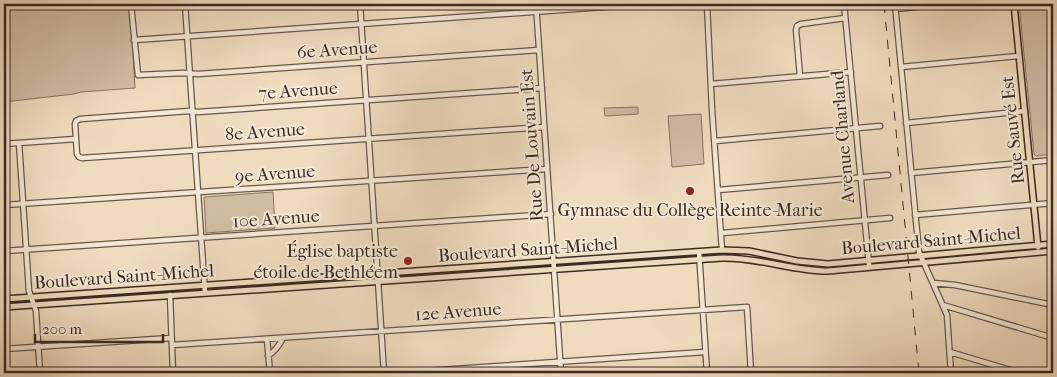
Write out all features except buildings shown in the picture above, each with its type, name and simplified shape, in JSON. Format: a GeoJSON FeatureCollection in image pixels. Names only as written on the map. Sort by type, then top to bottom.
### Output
{"type":"FeatureCollection","features":[{"type":"Feature","properties":{"kind":"main road","name":"Rue Sauvé Est"},"geometry":{"type":"LineString","coordinates":[[1014,4],[1038,253]]}},
{"type":"Feature","properties":{"kind":"main road","name":"Boulevard Saint-Michel"},"geometry":{"type":"LineString","coordinates":[[4,299],[722,250],[758,252],[793,261],[832,264],[1053,244]]}},
{"type":"Feature","properties":{"kind":"main road","name":"Boulevard Saint-Michel"},"geometry":{"type":"LineString","coordinates":[[4,307],[699,259],[745,258],[796,269],[821,271],[1053,251]]}},
{"type":"Feature","properties":{"kind":"street"},"geometry":{"type":"LineString","coordinates":[[131,4],[134,40],[646,4]]}},
{"type":"Feature","properties":{"kind":"street"},"geometry":{"type":"LineString","coordinates":[[185,4],[205,293]]}},
{"type":"Feature","properties":{"kind":"street"},"geometry":{"type":"LineString","coordinates":[[360,4],[384,373]]}},
{"type":"Feature","properties":{"kind":"street","name":"Rue De Louvain Est"},"geometry":{"type":"LineString","coordinates":[[536,4],[561,373]]}},
{"type":"Feature","properties":{"kind":"street"},"geometry":{"type":"LineString","coordinates":[[707,4],[722,250]]}},
{"type":"Feature","properties":{"kind":"street","name":"Avenue Charland"},"geometry":{"type":"LineString","coordinates":[[844,4],[869,268]]}},
{"type":"Feature","properties":{"kind":"street"},"geometry":{"type":"LineString","coordinates":[[950,4],[895,6],[919,252],[948,318],[951,373]]}},
{"type":"Feature","properties":{"kind":"street"},"geometry":{"type":"LineString","coordinates":[[800,76],[797,26],[846,18]]}},
{"type":"Feature","properties":{"kind":"street","name":"6e Avenue"},"geometry":{"type":"LineString","coordinates":[[134,40],[138,75],[198,74],[539,50]]}},
{"type":"Feature","properties":{"kind":"street"},"geometry":{"type":"LineString","coordinates":[[901,67],[1019,56]]}},
{"type":"Feature","properties":{"kind":"street"},"geometry":{"type":"LineString","coordinates":[[711,84],[851,72]]}},
{"type":"Feature","properties":{"kind":"street","name":"7e Avenue"},"geometry":{"type":"LineString","coordinates":[[76,139],[74,124],[80,119],[208,112],[542,88]]}},
{"type":"Feature","properties":{"kind":"street"},"geometry":{"type":"LineString","coordinates":[[906,123],[1025,112]]}},
{"type":"Feature","properties":{"kind":"street"},"geometry":{"type":"LineString","coordinates":[[715,141],[880,126]]}},
{"type":"Feature","properties":{"kind":"street","name":"8e Avenue"},"geometry":{"type":"LineString","coordinates":[[76,139],[77,154],[82,158],[544,127]]}},
{"type":"Feature","properties":{"kind":"street"},"geometry":{"type":"LineString","coordinates":[[4,144],[76,139]]}},
{"type":"Feature","properties":{"kind":"street"},"geometry":{"type":"LineString","coordinates":[[19,143],[29,291],[36,311],[40,373]]}},
{"type":"Feature","properties":{"kind":"street"},"geometry":{"type":"LineString","coordinates":[[911,173],[1053,160]]}},
{"type":"Feature","properties":{"kind":"street","name":"9e Avenue"},"geometry":{"type":"LineString","coordinates":[[4,206],[547,169]]}},
{"type":"Feature","properties":{"kind":"street"},"geometry":{"type":"LineString","coordinates":[[718,190],[888,175]]}},
{"type":"Feature","properties":{"kind":"street"},"geometry":{"type":"LineString","coordinates":[[915,215],[1053,203]]}},
{"type":"Feature","properties":{"kind":"street","name":"10e Avenue"},"geometry":{"type":"LineString","coordinates":[[4,251],[551,214]]}},
{"type":"Feature","properties":{"kind":"street"},"geometry":{"type":"LineString","coordinates":[[722,233],[890,218]]}},
{"type":"Feature","properties":{"kind":"street"},"geometry":{"type":"LineString","coordinates":[[699,252],[707,373]]}},
{"type":"Feature","properties":{"kind":"street"},"geometry":{"type":"LineString","coordinates":[[933,283],[955,285],[1053,305]]}},
{"type":"Feature","properties":{"kind":"street"},"geometry":{"type":"LineString","coordinates":[[170,296],[172,373]]}},
{"type":"Feature","properties":{"kind":"street"},"geometry":{"type":"LineString","coordinates":[[943,304],[1053,338]]}},
{"type":"Feature","properties":{"kind":"street","name":"12e Avenue"},"geometry":{"type":"LineString","coordinates":[[172,345],[747,307],[751,373]]}},
{"type":"Feature","properties":{"kind":"street"},"geometry":{"type":"LineString","coordinates":[[4,349],[171,338]]}},
{"type":"Feature","properties":{"kind":"street"},"geometry":{"type":"LineString","coordinates":[[268,356],[280,345],[283,338]]}},
{"type":"Feature","properties":{"kind":"street"},"geometry":{"type":"LineString","coordinates":[[268,340],[270,373]]}},
{"type":"Feature","properties":{"kind":"street"},"geometry":{"type":"LineString","coordinates":[[395,373],[705,352]]}},
{"type":"Feature","properties":{"kind":"street"},"geometry":{"type":"LineString","coordinates":[[950,352],[1020,373]]}},
{"type":"Feature","properties":{"kind":"shaded area"},"geometry":{"type":"Polygon","coordinates":[[[4,4],[132,4],[135,45],[133,53],[135,88],[81,92],[4,102],[4,4]]]}},
{"type":"Feature","properties":{"kind":"shaded area"},"geometry":{"type":"Polygon","coordinates":[[[1019,4],[1053,4],[1053,154],[1036,156],[1034,154],[1019,4]]]}},
{"type":"Feature","properties":{"kind":"shaded area"},"geometry":{"type":"Polygon","coordinates":[[[638,107],[638,114],[605,116],[604,108],[638,107]]]}},
{"type":"Feature","properties":{"kind":"shaded area"},"geometry":{"type":"Polygon","coordinates":[[[701,114],[704,164],[672,167],[668,116],[701,114]]]}},
{"type":"Feature","properties":{"kind":"shaded area"},"geometry":{"type":"Polygon","coordinates":[[[273,192],[275,228],[206,233],[204,197],[273,192]]]}},
{"type":"Feature","properties":{"kind":"railway"},"geometry":{"type":"LineString","coordinates":[[884,4],[919,373]]}},
{"type":"Feature","properties":{"kind":"place","name":"Gymnase du Collège Reinte-Marie"},"geometry":{"type":"Point","coordinates":[690,191]}},
{"type":"Feature","properties":{"kind":"place","name":"Église baptiste étoile de Bethléem"},"geometry":{"type":"Point","coordinates":[408,261]}}]}
